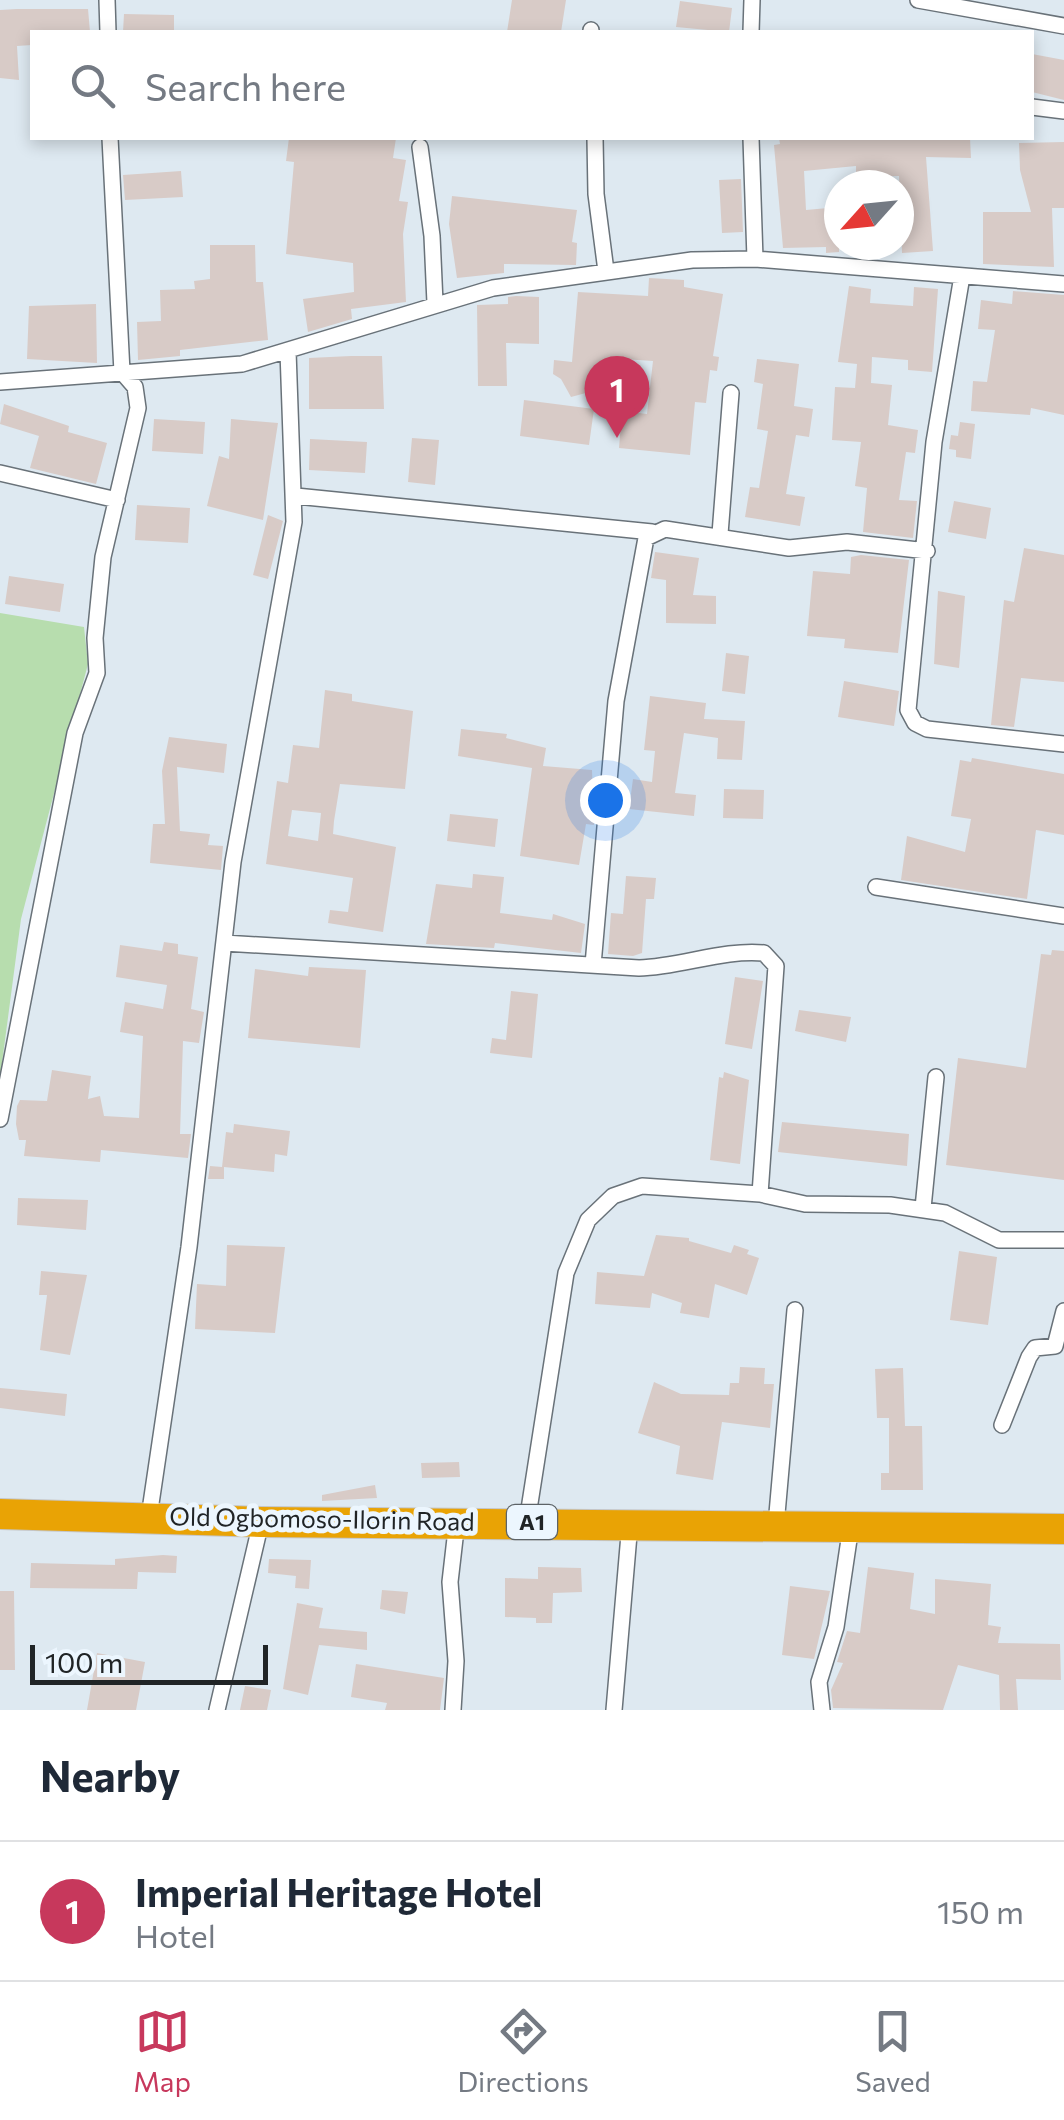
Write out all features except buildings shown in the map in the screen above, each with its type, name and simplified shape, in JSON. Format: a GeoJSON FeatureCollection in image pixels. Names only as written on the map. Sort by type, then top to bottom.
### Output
{"type":"FeatureCollection","features":[{"type":"Feature","properties":{"kind":"highway","name":"Old Ogbomoso-Ilorin Road"},"geometry":{"type":"LineString","coordinates":[[2,1511],[261,1522],[1064,1529]]}},
{"type":"Feature","properties":{"kind":"street"},"geometry":{"type":"LineString","coordinates":[[107,0],[108,30]]}},
{"type":"Feature","properties":{"kind":"street"},"geometry":{"type":"LineString","coordinates":[[751,30],[752,0]]}},
{"type":"Feature","properties":{"kind":"street"},"geometry":{"type":"LineString","coordinates":[[918,0],[1064,26]]}},
{"type":"Feature","properties":{"kind":"street"},"geometry":{"type":"LineString","coordinates":[[1034,107],[1064,112]]}},
{"type":"Feature","properties":{"kind":"street"},"geometry":{"type":"LineString","coordinates":[[0,1119],[74,733],[97,673],[95,638],[103,557],[138,408],[135,386],[122,372],[110,140]]}},
{"type":"Feature","properties":{"kind":"street"},"geometry":{"type":"LineString","coordinates":[[595,140],[596,194],[606,271]]}},
{"type":"Feature","properties":{"kind":"street"},"geometry":{"type":"LineString","coordinates":[[751,140],[755,259]]}},
{"type":"Feature","properties":{"kind":"street"},"geometry":{"type":"LineString","coordinates":[[420,146],[432,236],[434,303]]}},
{"type":"Feature","properties":{"kind":"street"},"geometry":{"type":"LineString","coordinates":[[0,382],[205,369],[288,351],[493,288],[692,260],[755,259],[1064,284]]}},
{"type":"Feature","properties":{"kind":"street"},"geometry":{"type":"LineString","coordinates":[[962,276],[934,442],[908,710],[915,723],[927,728],[1064,744]]}},
{"type":"Feature","properties":{"kind":"street"},"geometry":{"type":"LineString","coordinates":[[149,1517],[189,1247],[233,862],[296,496],[288,351]]}},
{"type":"Feature","properties":{"kind":"street"},"geometry":{"type":"LineString","coordinates":[[720,534],[732,393]]}},
{"type":"Feature","properties":{"kind":"street"},"geometry":{"type":"LineString","coordinates":[[0,473],[116,500]]}},
{"type":"Feature","properties":{"kind":"street"},"geometry":{"type":"LineString","coordinates":[[296,496],[652,532],[665,528],[790,548],[847,542],[926,551]]}},
{"type":"Feature","properties":{"kind":"street"},"geometry":{"type":"LineString","coordinates":[[593,966],[616,701],[642,550],[652,532]]}},
{"type":"Feature","properties":{"kind":"street"},"geometry":{"type":"LineString","coordinates":[[876,886],[1064,916]]}},
{"type":"Feature","properties":{"kind":"street"},"geometry":{"type":"LineString","coordinates":[[224,943],[593,966],[672,967],[744,951],[772,959],[776,966],[760,1194]]}},
{"type":"Feature","properties":{"kind":"street"},"geometry":{"type":"LineString","coordinates":[[922,1208],[936,1077]]}},
{"type":"Feature","properties":{"kind":"street"},"geometry":{"type":"LineString","coordinates":[[528,1522],[566,1273],[588,1220],[613,1196],[642,1186],[760,1194],[805,1204],[922,1208],[945,1213],[999,1240],[1064,1240]]}},
{"type":"Feature","properties":{"kind":"street"},"geometry":{"type":"LineString","coordinates":[[776,1525],[795,1310]]}},
{"type":"Feature","properties":{"kind":"street"},"geometry":{"type":"LineString","coordinates":[[1002,1424],[1035,1348],[1055,1346],[1064,1311]]}},
{"type":"Feature","properties":{"kind":"street"},"geometry":{"type":"LineString","coordinates":[[453,1710],[456,1662],[450,1582],[457,1521]]}},
{"type":"Feature","properties":{"kind":"street"},"geometry":{"type":"LineString","coordinates":[[217,1710],[261,1522]]}},
{"type":"Feature","properties":{"kind":"street"},"geometry":{"type":"LineString","coordinates":[[614,1710],[630,1523]]}},
{"type":"Feature","properties":{"kind":"street"},"geometry":{"type":"LineString","coordinates":[[822,1710],[819,1682],[836,1626],[850,1526]]}},
{"type":"Feature","properties":{"kind":"green space"},"geometry":{"type":"Polygon","coordinates":[[[0,613],[84,627],[88,664],[21,919],[0,1078],[0,613]]]}},
{"type":"Feature","properties":{"kind":"place","name":"Imperial Heritage Hotel"},"geometry":{"type":"Point","coordinates":[617,438]}}]}
